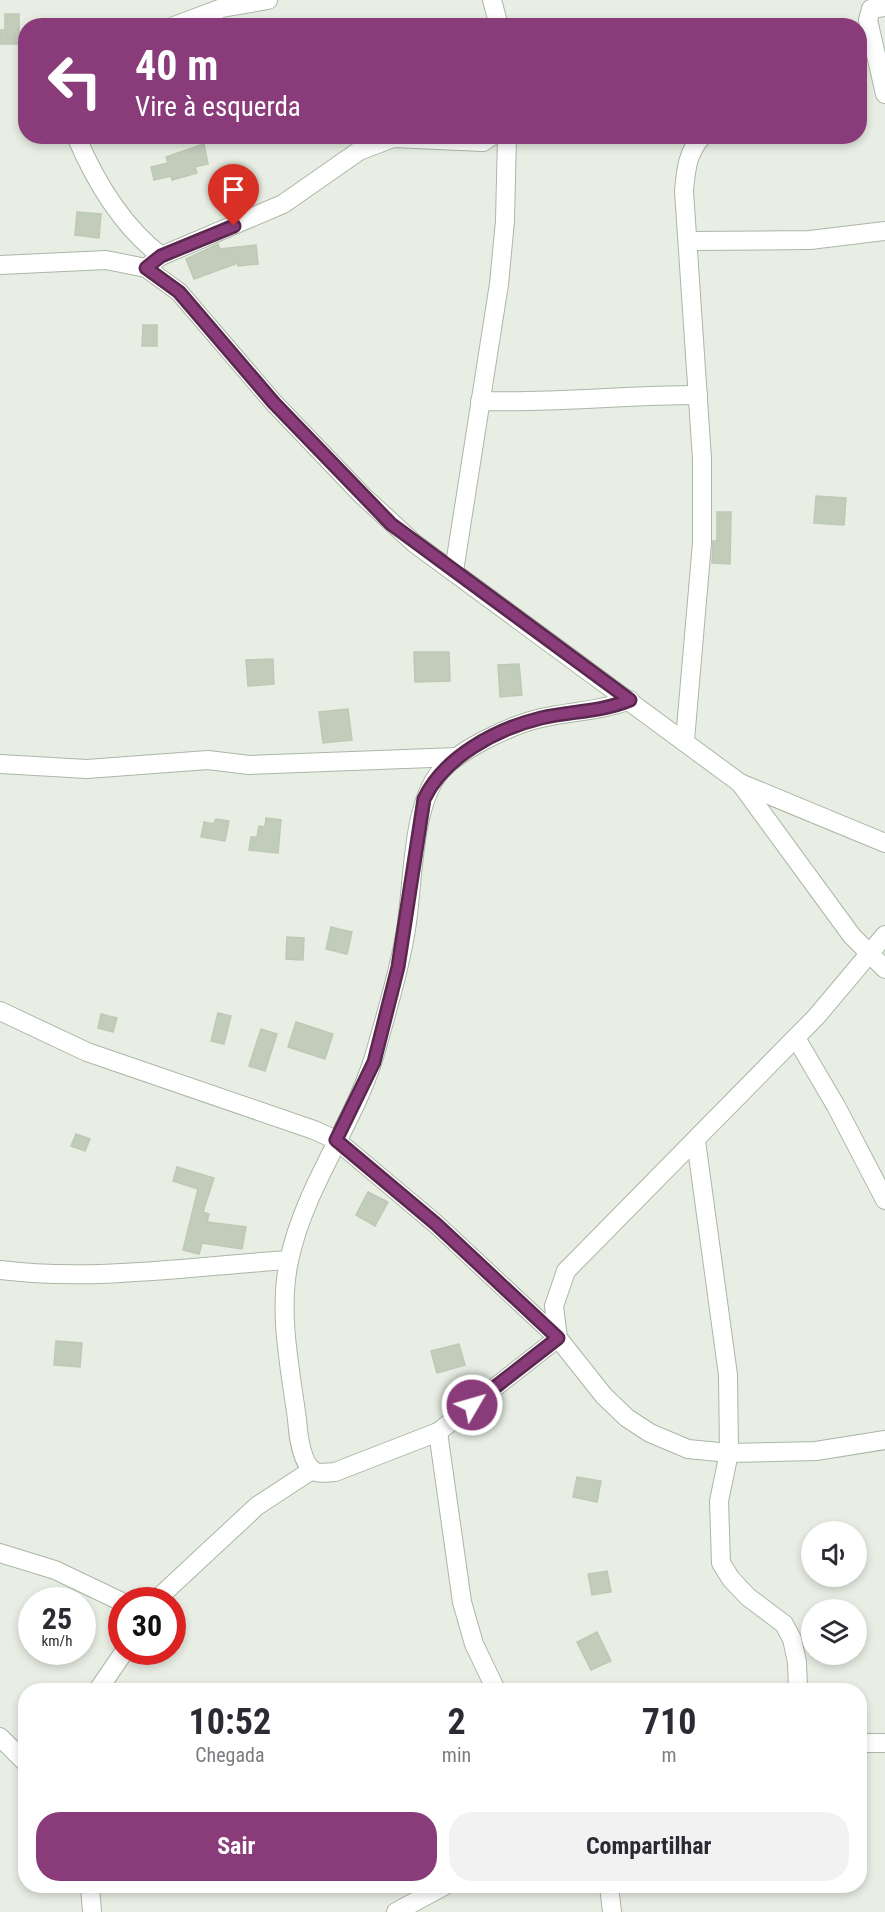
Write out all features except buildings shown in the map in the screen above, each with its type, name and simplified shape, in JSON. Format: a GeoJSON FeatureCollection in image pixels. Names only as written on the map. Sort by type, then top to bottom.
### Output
{"type":"FeatureCollection","features":[{"type":"Feature","properties":{"kind":"street"},"geometry":{"type":"LineString","coordinates":[[191,18],[221,4],[268,0]]}},
{"type":"Feature","properties":{"kind":"street"},"geometry":{"type":"LineString","coordinates":[[492,0],[497,18]]}},
{"type":"Feature","properties":{"kind":"street"},"geometry":{"type":"LineString","coordinates":[[885,7],[871,9],[868,20],[885,94]]}},
{"type":"Feature","properties":{"kind":"street"},"geometry":{"type":"LineString","coordinates":[[79,144],[92,174],[144,242],[161,256]]}},
{"type":"Feature","properties":{"kind":"street"},"geometry":{"type":"LineString","coordinates":[[146,268],[161,256],[283,204],[358,151],[377,144]]}},
{"type":"Feature","properties":{"kind":"street"},"geometry":{"type":"LineString","coordinates":[[491,144],[507,164]]}},
{"type":"Feature","properties":{"kind":"street"},"geometry":{"type":"LineString","coordinates":[[454,571],[499,284],[507,144]]}},
{"type":"Feature","properties":{"kind":"street"},"geometry":{"type":"LineString","coordinates":[[685,740],[702,543],[699,395],[684,191],[687,162],[691,148],[695,144]]}},
{"type":"Feature","properties":{"kind":"street"},"geometry":{"type":"LineString","coordinates":[[689,241],[810,240],[885,231]]}},
{"type":"Feature","properties":{"kind":"street"},"geometry":{"type":"LineString","coordinates":[[0,265],[106,260],[146,268],[179,292],[274,403],[391,524],[740,783],[885,843]]}},
{"type":"Feature","properties":{"kind":"street"},"geometry":{"type":"LineString","coordinates":[[480,401],[543,403],[646,395],[699,395]]}},
{"type":"Feature","properties":{"kind":"street"},"geometry":{"type":"LineString","coordinates":[[558,1338],[438,1432],[335,1472],[322,1473],[308,1466],[298,1433],[288,1348],[285,1295],[289,1260],[308,1202],[374,1062],[406,933],[424,799],[433,782],[457,757],[511,729],[541,718],[597,711],[630,700]]}},
{"type":"Feature","properties":{"kind":"street"},"geometry":{"type":"LineString","coordinates":[[0,764],[87,769],[208,760],[249,765],[457,757]]}},
{"type":"Feature","properties":{"kind":"street"},"geometry":{"type":"LineString","coordinates":[[421,758],[433,782]]}},
{"type":"Feature","properties":{"kind":"street"},"geometry":{"type":"LineString","coordinates":[[740,783],[816,891],[869,955],[885,969]]}},
{"type":"Feature","properties":{"kind":"street"},"geometry":{"type":"LineString","coordinates":[[558,1338],[554,1306],[566,1271],[796,1038],[885,935]]}},
{"type":"Feature","properties":{"kind":"street"},"geometry":{"type":"LineString","coordinates":[[0,1011],[87,1052],[315,1130],[336,1140],[436,1224],[558,1338],[604,1396],[634,1423],[657,1437],[688,1449],[729,1453],[816,1451],[885,1440]]}},
{"type":"Feature","properties":{"kind":"street"},"geometry":{"type":"LineString","coordinates":[[796,1038],[836,1106],[885,1200]]}},
{"type":"Feature","properties":{"kind":"street"},"geometry":{"type":"LineString","coordinates":[[696,1141],[728,1375],[729,1453],[719,1501],[721,1563],[731,1580],[748,1598],[784,1624],[792,1639],[797,1662],[798,1683]]}},
{"type":"Feature","properties":{"kind":"street"},"geometry":{"type":"LineString","coordinates":[[0,1270],[26,1273],[99,1273],[289,1260]]}},
{"type":"Feature","properties":{"kind":"street"},"geometry":{"type":"LineString","coordinates":[[438,1432],[462,1602],[474,1644],[493,1683]]}},
{"type":"Feature","properties":{"kind":"street"},"geometry":{"type":"LineString","coordinates":[[170,1587],[256,1506],[312,1470]]}},
{"type":"Feature","properties":{"kind":"street"},"geometry":{"type":"LineString","coordinates":[[0,1552],[55,1570],[108,1595]]}},
{"type":"Feature","properties":{"kind":"street"},"geometry":{"type":"LineString","coordinates":[[103,1683],[115,1665]]}},
{"type":"Feature","properties":{"kind":"street"},"geometry":{"type":"LineString","coordinates":[[1,1740],[18,1756]]}},
{"type":"Feature","properties":{"kind":"street"},"geometry":{"type":"LineString","coordinates":[[867,1743],[885,1743]]}},
{"type":"Feature","properties":{"kind":"street"},"geometry":{"type":"LineString","coordinates":[[91,1893],[92,1912]]}},
{"type":"Feature","properties":{"kind":"street"},"geometry":{"type":"LineString","coordinates":[[396,1912],[431,1893]]}},
{"type":"Feature","properties":{"kind":"street"},"geometry":{"type":"LineString","coordinates":[[610,1893],[612,1912]]}},
{"type":"Feature","properties":{"kind":"route"},"geometry":{"type":"LineString","coordinates":[[234,226],[161,256],[146,268],[179,292],[274,403],[391,524],[630,700],[597,711],[541,718],[511,729],[457,757],[441,771],[431,784],[424,799],[406,933],[374,1062],[336,1140],[436,1224],[558,1338],[472,1405]]}}]}
